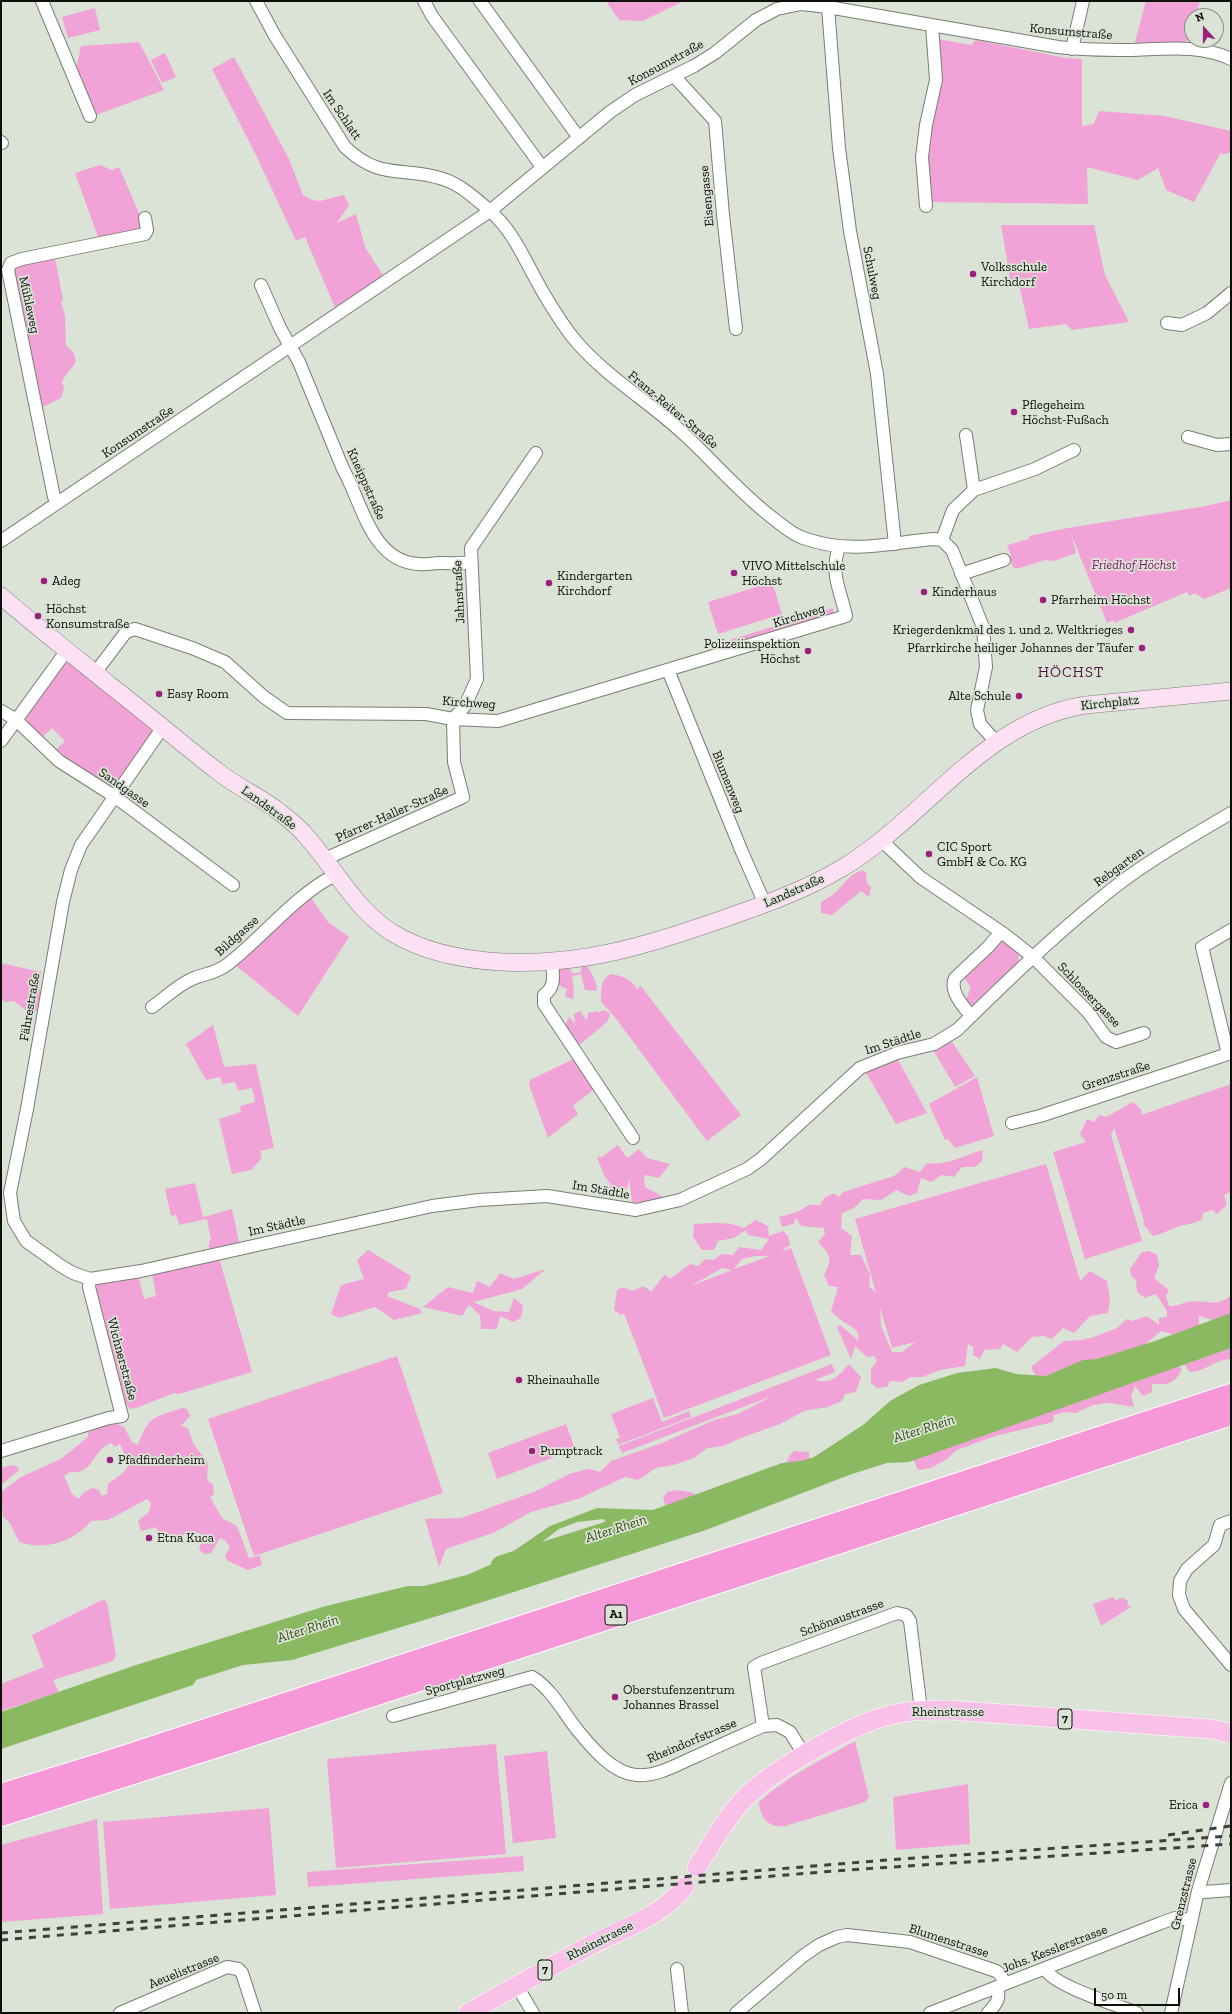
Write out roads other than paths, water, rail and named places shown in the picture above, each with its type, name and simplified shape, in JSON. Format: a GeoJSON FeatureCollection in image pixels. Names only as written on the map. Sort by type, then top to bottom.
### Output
{"type":"FeatureCollection","features":[{"type":"Feature","properties":{"kind":"highway","name":"A1"},"geometry":{"type":"LineString","coordinates":[[1,1795],[108,1762],[1231,1395]]}},
{"type":"Feature","properties":{"kind":"highway","name":"A1"},"geometry":{"type":"LineString","coordinates":[[1,1815],[215,1747],[1231,1414]]}},
{"type":"Feature","properties":{"kind":"main road","name":"Landstraße"},"geometry":{"type":"LineString","coordinates":[[1,596],[220,773],[275,809],[303,832],[370,916],[393,933],[416,945],[460,959],[516,963],[552,962],[598,956],[635,948],[802,890],[826,878],[856,859],[881,840],[996,742]]}},
{"type":"Feature","properties":{"kind":"main road","name":"Kirchplatz"},"geometry":{"type":"LineString","coordinates":[[996,742],[1044,715],[1070,707],[1231,691]]}},
{"type":"Feature","properties":{"kind":"main road","name":"Rheinstrasse"},"geometry":{"type":"LineString","coordinates":[[697,1867],[721,1829],[744,1799],[772,1775],[862,1725],[890,1715],[920,1710],[955,1710],[1210,1729],[1231,1728]]}},
{"type":"Feature","properties":{"kind":"main road","name":"Rheinstrasse"},"geometry":{"type":"LineString","coordinates":[[468,2013],[588,1947],[657,1912],[671,1903],[686,1886]]}},
{"type":"Feature","properties":{"kind":"street"},"geometry":{"type":"LineString","coordinates":[[42,1],[90,116]]}},
{"type":"Feature","properties":{"kind":"street","name":"Im Schlatt"},"geometry":{"type":"LineString","coordinates":[[256,1],[275,36],[327,120],[345,147],[357,159],[379,169],[444,179],[490,211]]}},
{"type":"Feature","properties":{"kind":"street"},"geometry":{"type":"LineString","coordinates":[[424,1],[432,16],[542,167]]}},
{"type":"Feature","properties":{"kind":"street"},"geometry":{"type":"LineString","coordinates":[[480,1],[579,138]]}},
{"type":"Feature","properties":{"kind":"street"},"geometry":{"type":"LineString","coordinates":[[1072,49],[1083,1]]}},
{"type":"Feature","properties":{"kind":"street","name":"Konsumstraße"},"geometry":{"type":"LineString","coordinates":[[1,541],[289,345],[490,211],[610,112],[635,95],[674,76],[715,53],[756,20],[777,9],[801,4],[815,4],[1005,39],[1072,49],[1194,49],[1218,53],[1231,59]]}},
{"type":"Feature","properties":{"kind":"street","name":"Schulweg"},"geometry":{"type":"LineString","coordinates":[[828,7],[839,148],[849,224],[877,374],[895,544]]}},
{"type":"Feature","properties":{"kind":"street"},"geometry":{"type":"LineString","coordinates":[[926,206],[922,157],[926,125],[936,80],[932,25]]}},
{"type":"Feature","properties":{"kind":"street","name":"Eisengasse"},"geometry":{"type":"LineString","coordinates":[[674,76],[715,121],[722,215],[736,329]]}},
{"type":"Feature","properties":{"kind":"street","name":"Franz-Reiter-Straße"},"geometry":{"type":"LineString","coordinates":[[490,211],[510,232],[521,250],[534,277],[569,333],[600,368],[685,435],[744,494],[783,526],[800,537],[839,546],[871,547],[934,539],[942,540]]}},
{"type":"Feature","properties":{"kind":"street","name":"Mühleweg"},"geometry":{"type":"LineString","coordinates":[[58,503],[54,498],[8,270],[11,263],[22,259],[145,234],[147,230],[145,218]]}},
{"type":"Feature","properties":{"kind":"street"},"geometry":{"type":"LineString","coordinates":[[261,285],[289,345]]}},
{"type":"Feature","properties":{"kind":"street"},"geometry":{"type":"LineString","coordinates":[[1167,323],[1182,325],[1207,313],[1231,293]]}},
{"type":"Feature","properties":{"kind":"street","name":"Kneippstraße"},"geometry":{"type":"LineString","coordinates":[[289,345],[299,362],[343,469],[351,483],[374,537],[382,548],[399,558],[418,564],[471,562]]}},
{"type":"Feature","properties":{"kind":"street"},"geometry":{"type":"LineString","coordinates":[[966,435],[974,490]]}},
{"type":"Feature","properties":{"kind":"street"},"geometry":{"type":"LineString","coordinates":[[1188,437],[1217,445],[1231,444]]}},
{"type":"Feature","properties":{"kind":"street"},"geometry":{"type":"LineString","coordinates":[[996,742],[980,724],[977,710],[986,667],[983,626],[952,550],[942,540],[953,510],[974,490],[1035,469],[1074,450]]}},
{"type":"Feature","properties":{"kind":"street","name":"Jahnstraße"},"geometry":{"type":"LineString","coordinates":[[453,719],[465,706],[477,679],[471,562],[472,548],[536,453]]}},
{"type":"Feature","properties":{"kind":"street","name":"Kirchweg"},"geometry":{"type":"LineString","coordinates":[[95,673],[126,632],[135,629],[192,648],[225,662],[260,693],[287,713],[426,714],[453,719],[498,721],[846,616],[835,577],[834,567],[839,546]]}},
{"type":"Feature","properties":{"kind":"street"},"geometry":{"type":"LineString","coordinates":[[961,574],[1004,560]]}},
{"type":"Feature","properties":{"kind":"street"},"geometry":{"type":"LineString","coordinates":[[1,741],[67,650]]}},
{"type":"Feature","properties":{"kind":"street","name":"Blumenweg"},"geometry":{"type":"LineString","coordinates":[[668,670],[742,852],[765,904]]}},
{"type":"Feature","properties":{"kind":"street","name":"Sandgasse"},"geometry":{"type":"LineString","coordinates":[[1,712],[15,720],[59,761],[114,796],[233,885]]}},
{"type":"Feature","properties":{"kind":"street","name":"Pfarrer-Haller-Straße"},"geometry":{"type":"LineString","coordinates":[[325,859],[463,797],[454,762],[453,719]]}},
{"type":"Feature","properties":{"kind":"street","name":"Fährestraße"},"geometry":{"type":"LineString","coordinates":[[90,1279],[67,1270],[45,1256],[26,1241],[14,1221],[6,1192],[27,1110],[63,902],[71,870],[82,845],[162,727]]}},
{"type":"Feature","properties":{"kind":"street","name":"Rebgarten"},"geometry":{"type":"LineString","coordinates":[[1033,957],[1101,897],[1158,857],[1231,813]]}},
{"type":"Feature","properties":{"kind":"street","name":"Schlossergasse"},"geometry":{"type":"LineString","coordinates":[[881,840],[920,877],[1001,932],[1033,957],[1088,1012],[1106,1037],[1116,1042],[1144,1033]]}},
{"type":"Feature","properties":{"kind":"street","name":"Bildgasse"},"geometry":{"type":"LineString","coordinates":[[152,1007],[190,980],[217,972],[278,918],[324,881],[336,875]]}},
{"type":"Feature","properties":{"kind":"street","name":"Grenzstraße"},"geometry":{"type":"LineString","coordinates":[[1012,1123],[1040,1116],[1229,1053],[1202,946],[1231,930]]}},
{"type":"Feature","properties":{"kind":"street"},"geometry":{"type":"LineString","coordinates":[[971,1016],[954,991],[952,984],[955,978],[988,948],[1001,932]]}},
{"type":"Feature","properties":{"kind":"street","name":"Im Städtle"},"geometry":{"type":"LineString","coordinates":[[90,1279],[141,1271],[432,1206],[479,1200],[547,1196],[636,1210],[680,1200],[747,1169],[761,1159],[860,1068],[897,1053],[934,1044],[957,1030],[1033,957]]}},
{"type":"Feature","properties":{"kind":"street"},"geometry":{"type":"LineString","coordinates":[[552,962],[553,986],[549,992],[544,995],[544,1004],[634,1138]]}},
{"type":"Feature","properties":{"kind":"street","name":"Wichnerstraße"},"geometry":{"type":"LineString","coordinates":[[1,1451],[109,1418],[122,1416],[89,1287],[90,1279]]}},
{"type":"Feature","properties":{"kind":"street"},"geometry":{"type":"LineString","coordinates":[[1225,1523],[1214,1545],[1187,1570],[1180,1581],[1178,1595],[1184,1609],[1231,1665]]}},
{"type":"Feature","properties":{"kind":"street","name":"Schönaustrasse"},"geometry":{"type":"LineString","coordinates":[[763,1726],[754,1668],[761,1663],[897,1613],[906,1614],[910,1621],[920,1710]]}},
{"type":"Feature","properties":{"kind":"street","name":"Sportplatzweg"},"geometry":{"type":"LineString","coordinates":[[393,1716],[532,1677],[543,1684]]}},
{"type":"Feature","properties":{"kind":"street","name":"Rheindorfstrasse"},"geometry":{"type":"LineString","coordinates":[[543,1684],[579,1733],[603,1757],[618,1770],[635,1775],[658,1773],[763,1726]]}},
{"type":"Feature","properties":{"kind":"street"},"geometry":{"type":"LineString","coordinates":[[763,1726],[776,1725],[790,1732],[805,1756]]}},
{"type":"Feature","properties":{"kind":"street","name":"Grenzstrasse"},"geometry":{"type":"LineString","coordinates":[[1171,2013],[1198,1891],[1231,1783]]}},
{"type":"Feature","properties":{"kind":"street"},"geometry":{"type":"LineString","coordinates":[[1198,1891],[1231,1890]]}},
{"type":"Feature","properties":{"kind":"street","name":"Johs. Kesslerstrasse"},"geometry":{"type":"LineString","coordinates":[[930,2013],[1175,1918],[1191,1920]]}},
{"type":"Feature","properties":{"kind":"street","name":"Blumenstrasse"},"geometry":{"type":"LineString","coordinates":[[736,2013],[802,1956],[829,1940],[847,1935],[910,1942],[996,1971],[1000,1974],[1001,1985]]}},
{"type":"Feature","properties":{"kind":"street","name":"Aeuelistrasse"},"geometry":{"type":"LineString","coordinates":[[120,2013],[227,1967],[238,1969],[242,1973],[255,2013]]}},
{"type":"Feature","properties":{"kind":"street"},"geometry":{"type":"LineString","coordinates":[[677,1969],[682,2013]]}},
{"type":"Feature","properties":{"kind":"street"},"geometry":{"type":"LineString","coordinates":[[1045,1969],[1048,1975],[1067,1986],[1137,2013]]}},
{"type":"Feature","properties":{"kind":"street"},"geometry":{"type":"LineString","coordinates":[[988,2013],[999,2000],[1001,1985]]}},
{"type":"Feature","properties":{"kind":"street"},"geometry":{"type":"LineString","coordinates":[[517,1986],[533,2013]]}},
{"type":"Feature","properties":{"kind":"water"},"geometry":{"type":"Polygon","coordinates":[[[1231,1313],[1231,1348],[909,1462],[887,1463],[852,1474],[706,1530],[464,1608],[292,1660],[243,1665],[196,1680],[193,1685],[1,1749],[1,1712],[136,1665],[326,1606],[408,1586],[424,1586],[467,1575],[499,1561],[550,1526],[597,1508],[653,1510],[782,1463],[801,1461],[814,1457],[863,1425],[890,1401],[919,1385],[957,1373],[996,1368],[1016,1374],[1046,1376],[1083,1360],[1097,1359],[1155,1341],[1231,1313]],[[604,1519],[577,1522],[559,1529],[526,1554],[528,1558],[562,1544],[570,1547],[575,1546],[607,1525],[604,1519]]]}},
{"type":"Feature","properties":{"kind":"waterway","name":"Alter Rhein"},"geometry":{"type":"LineString","coordinates":[[501,1566],[614,1530]]}},
{"type":"Feature","properties":{"kind":"railway"},"geometry":{"type":"LineString","coordinates":[[1168,1835],[1231,1826]]}},
{"type":"Feature","properties":{"kind":"railway"},"geometry":{"type":"LineString","coordinates":[[1,1933],[887,1860],[1231,1836]]}},
{"type":"Feature","properties":{"kind":"railway"},"geometry":{"type":"LineString","coordinates":[[1,1940],[834,1871],[1231,1844]]}},
{"type":"Feature","properties":{"kind":"place","name":"Volksschule Kirchdorf"},"geometry":{"type":"Point","coordinates":[973,274]}},
{"type":"Feature","properties":{"kind":"place","name":"Pflegeheim Höchst-Fußach"},"geometry":{"type":"Point","coordinates":[1014,412]}},
{"type":"Feature","properties":{"kind":"place","name":"VIVO Mittelschule Höchst"},"geometry":{"type":"Point","coordinates":[734,573]}},
{"type":"Feature","properties":{"kind":"place","name":"Adeg"},"geometry":{"type":"Point","coordinates":[44,581]}},
{"type":"Feature","properties":{"kind":"place","name":"Kindergarten Kirchdorf"},"geometry":{"type":"Point","coordinates":[549,583]}},
{"type":"Feature","properties":{"kind":"place","name":"Kinderhaus"},"geometry":{"type":"Point","coordinates":[924,592]}},
{"type":"Feature","properties":{"kind":"place","name":"Pfarrheim Höchst"},"geometry":{"type":"Point","coordinates":[1043,600]}},
{"type":"Feature","properties":{"kind":"place","name":"Höchst Konsumstraße"},"geometry":{"type":"Point","coordinates":[38,616]}},
{"type":"Feature","properties":{"kind":"place","name":"Kriegerdenkmal des 1. und 2. Weltkrieges"},"geometry":{"type":"Point","coordinates":[1131,630]}},
{"type":"Feature","properties":{"kind":"place","name":"Pfarrkirche heiliger Johannes der Täufer"},"geometry":{"type":"Point","coordinates":[1142,648]}},
{"type":"Feature","properties":{"kind":"place","name":"Polizeiinspektion Höchst"},"geometry":{"type":"Point","coordinates":[808,651]}},
{"type":"Feature","properties":{"kind":"place","name":"Easy Room"},"geometry":{"type":"Point","coordinates":[159,694]}},
{"type":"Feature","properties":{"kind":"place","name":"Alte Schule"},"geometry":{"type":"Point","coordinates":[1019,696]}},
{"type":"Feature","properties":{"kind":"place","name":"CIC Sport GmbH & Co. KG"},"geometry":{"type":"Point","coordinates":[929,854]}},
{"type":"Feature","properties":{"kind":"place","name":"Rheinauhalle"},"geometry":{"type":"Point","coordinates":[519,1380]}},
{"type":"Feature","properties":{"kind":"place","name":"Pumptrack"},"geometry":{"type":"Point","coordinates":[532,1451]}},
{"type":"Feature","properties":{"kind":"place","name":"Pfadfinderheim"},"geometry":{"type":"Point","coordinates":[110,1460]}},
{"type":"Feature","properties":{"kind":"place","name":"Etna Kuca"},"geometry":{"type":"Point","coordinates":[149,1538]}},
{"type":"Feature","properties":{"kind":"place","name":"Oberstufenzentrum Johannes Brassel"},"geometry":{"type":"Point","coordinates":[615,1697]}},
{"type":"Feature","properties":{"kind":"place","name":"Erica"},"geometry":{"type":"Point","coordinates":[1206,1805]}},
{"type":"Feature","properties":{"kind":"district","name":"HÖCHST"},"geometry":{"type":"Point","coordinates":[1071,673]}},
{"type":"Feature","properties":{"kind":"park label","name":"Friedhof Höchst"},"geometry":{"type":"Point","coordinates":[1134,565]}}]}
